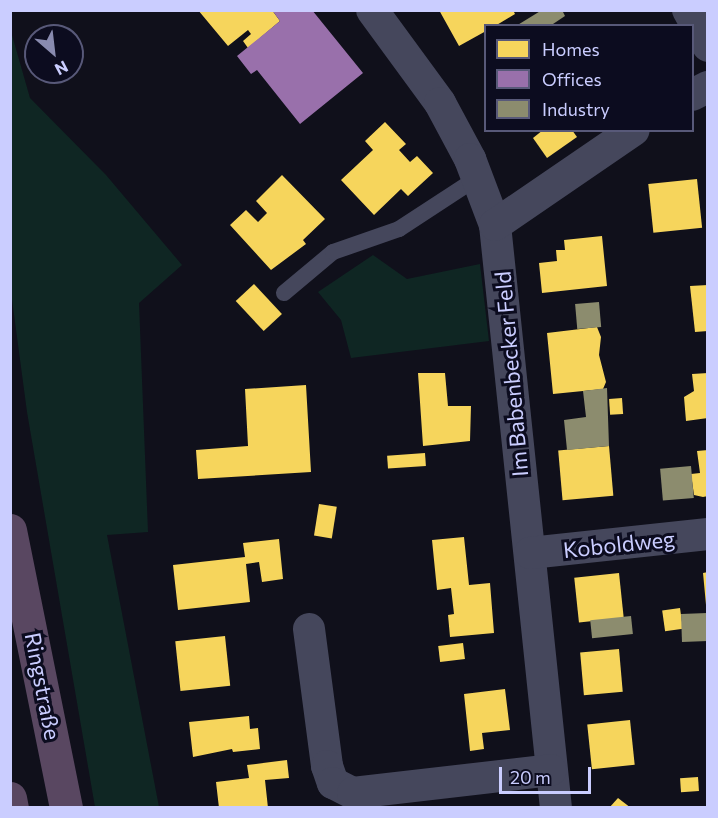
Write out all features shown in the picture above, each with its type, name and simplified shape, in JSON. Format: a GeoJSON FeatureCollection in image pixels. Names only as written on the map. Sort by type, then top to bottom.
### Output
{"type":"FeatureCollection","features":[{"type":"Feature","properties":{"kind":"highway","name":"Ringstraße"},"geometry":{"type":"LineString","coordinates":[[10,530],[66,807]]}},
{"type":"Feature","properties":{"kind":"highway"},"geometry":{"type":"LineString","coordinates":[[10,798],[12,807]]}},
{"type":"Feature","properties":{"kind":"street","name":"Im Babenbecker Feld"},"geometry":{"type":"LineString","coordinates":[[372,10],[440,103],[477,178],[495,225],[556,807]]}},
{"type":"Feature","properties":{"kind":"street"},"geometry":{"type":"LineString","coordinates":[[688,10],[708,46]]}},
{"type":"Feature","properties":{"kind":"street"},"geometry":{"type":"LineString","coordinates":[[694,94],[708,87]]}},
{"type":"Feature","properties":{"kind":"street"},"geometry":{"type":"LineString","coordinates":[[495,225],[631,132]]}},
{"type":"Feature","properties":{"kind":"street","name":"Koboldweg"},"geometry":{"type":"LineString","coordinates":[[530,553],[708,534]]}},
{"type":"Feature","properties":{"kind":"street"},"geometry":{"type":"LineString","coordinates":[[309,629],[327,766],[333,783],[353,793],[551,770]]}},
{"type":"Feature","properties":{"kind":"lane"},"geometry":{"type":"LineString","coordinates":[[284,293],[333,252],[399,229],[477,178]]}},
{"type":"Feature","properties":{"kind":"green space"},"geometry":{"type":"Polygon","coordinates":[[[10,28],[24,84],[26,84],[30,98],[106,175],[182,265],[139,303],[148,532],[107,535],[159,807],[95,807],[27,412],[11,292],[10,28]]]}},
{"type":"Feature","properties":{"kind":"green space"},"geometry":{"type":"Polygon","coordinates":[[[373,255],[407,279],[480,264],[489,341],[351,358],[341,320],[318,292],[373,255]]]}},
{"type":"Feature","properties":{"kind":"building: Homes"},"geometry":{"type":"Polygon","coordinates":[[[198,10],[272,10],[280,21],[248,48],[243,41],[251,34],[248,30],[228,46],[198,10]]]}},
{"type":"Feature","properties":{"kind":"building: Homes"},"geometry":{"type":"Polygon","coordinates":[[[439,10],[513,10],[515,14],[498,24],[484,24],[484,32],[459,46],[439,10]]]}},
{"type":"Feature","properties":{"kind":"building: Homes"},"geometry":{"type":"Polygon","coordinates":[[[385,122],[406,144],[399,150],[410,162],[417,156],[433,173],[408,196],[401,189],[374,215],[341,180],[373,150],[365,141],[385,122]]]}},
{"type":"Feature","properties":{"kind":"building: Homes"},"geometry":{"type":"Polygon","coordinates":[[[540,132],[573,132],[577,137],[547,158],[533,138],[540,132]]]}},
{"type":"Feature","properties":{"kind":"building: Homes"},"geometry":{"type":"Polygon","coordinates":[[[282,175],[325,219],[303,240],[306,244],[271,270],[230,225],[246,210],[258,222],[267,213],[256,201],[282,175]]]}},
{"type":"Feature","properties":{"kind":"building: Homes"},"geometry":{"type":"Polygon","coordinates":[[[697,179],[702,228],[653,233],[648,184],[697,179]]]}},
{"type":"Feature","properties":{"kind":"building: Homes"},"geometry":{"type":"Polygon","coordinates":[[[602,236],[607,286],[542,293],[539,263],[557,261],[556,250],[565,250],[564,240],[602,236]]]}},
{"type":"Feature","properties":{"kind":"building: Homes"},"geometry":{"type":"Polygon","coordinates":[[[254,284],[282,314],[264,331],[236,301],[254,284]]]}},
{"type":"Feature","properties":{"kind":"building: Homes"},"geometry":{"type":"Polygon","coordinates":[[[708,285],[708,331],[695,332],[690,286],[708,285]]]}},
{"type":"Feature","properties":{"kind":"building: Homes"},"geometry":{"type":"Polygon","coordinates":[[[597,327],[601,337],[599,355],[606,382],[603,389],[553,394],[547,333],[597,327]]]}},
{"type":"Feature","properties":{"kind":"building: Homes"},"geometry":{"type":"Polygon","coordinates":[[[418,373],[445,373],[448,406],[471,406],[470,441],[423,446],[418,373]]]}},
{"type":"Feature","properties":{"kind":"building: Homes"},"geometry":{"type":"Polygon","coordinates":[[[708,373],[708,418],[686,421],[684,397],[694,391],[692,374],[708,373]]]}},
{"type":"Feature","properties":{"kind":"building: Homes"},"geometry":{"type":"Polygon","coordinates":[[[306,385],[311,472],[198,479],[196,450],[248,446],[245,389],[306,385]]]}},
{"type":"Feature","properties":{"kind":"building: Homes"},"geometry":{"type":"Polygon","coordinates":[[[622,398],[623,414],[610,415],[609,399],[622,398]]]}},
{"type":"Feature","properties":{"kind":"building: Homes"},"geometry":{"type":"Polygon","coordinates":[[[609,446],[613,496],[563,500],[558,450],[609,446]]]}},
{"type":"Feature","properties":{"kind":"building: Homes"},"geometry":{"type":"Polygon","coordinates":[[[708,450],[708,496],[703,497],[694,495],[691,474],[700,473],[697,451],[708,450]]]}},
{"type":"Feature","properties":{"kind":"building: Homes"},"geometry":{"type":"Polygon","coordinates":[[[425,453],[426,466],[388,469],[387,456],[425,453]]]}},
{"type":"Feature","properties":{"kind":"building: Homes"},"geometry":{"type":"Polygon","coordinates":[[[319,504],[337,507],[332,538],[314,536],[319,504]]]}},
{"type":"Feature","properties":{"kind":"building: Homes"},"geometry":{"type":"Polygon","coordinates":[[[464,537],[469,585],[490,583],[494,633],[450,637],[448,615],[454,614],[451,588],[437,590],[432,540],[464,537]]]}},
{"type":"Feature","properties":{"kind":"building: Homes"},"geometry":{"type":"Polygon","coordinates":[[[279,539],[283,579],[262,582],[259,562],[246,564],[250,602],[178,610],[173,565],[245,557],[243,543],[279,539]]]}},
{"type":"Feature","properties":{"kind":"building: Homes"},"geometry":{"type":"Polygon","coordinates":[[[708,572],[708,605],[706,605],[703,573],[708,572]]]}},
{"type":"Feature","properties":{"kind":"building: Homes"},"geometry":{"type":"Polygon","coordinates":[[[619,573],[624,618],[579,622],[574,578],[619,573]]]}},
{"type":"Feature","properties":{"kind":"building: Homes"},"geometry":{"type":"Polygon","coordinates":[[[680,608],[683,629],[665,631],[662,611],[680,608]]]}},
{"type":"Feature","properties":{"kind":"building: Homes"},"geometry":{"type":"Polygon","coordinates":[[[225,636],[230,686],[181,691],[175,641],[225,636]]]}},
{"type":"Feature","properties":{"kind":"building: Homes"},"geometry":{"type":"Polygon","coordinates":[[[463,643],[465,659],[440,662],[438,646],[463,643]]]}},
{"type":"Feature","properties":{"kind":"building: Homes"},"geometry":{"type":"Polygon","coordinates":[[[619,649],[623,692],[584,695],[580,652],[619,649]]]}},
{"type":"Feature","properties":{"kind":"building: Homes"},"geometry":{"type":"Polygon","coordinates":[[[505,689],[510,730],[482,733],[484,749],[470,751],[464,694],[505,689]]]}},
{"type":"Feature","properties":{"kind":"building: Homes"},"geometry":{"type":"Polygon","coordinates":[[[249,716],[250,729],[258,728],[260,749],[233,752],[232,749],[193,757],[189,722],[249,716]]]}},
{"type":"Feature","properties":{"kind":"building: Homes"},"geometry":{"type":"Polygon","coordinates":[[[630,720],[635,765],[592,769],[587,724],[630,720]]]}},
{"type":"Feature","properties":{"kind":"building: Homes"},"geometry":{"type":"Polygon","coordinates":[[[287,760],[289,778],[265,780],[268,808],[219,808],[216,782],[249,778],[247,765],[287,760]]]}},
{"type":"Feature","properties":{"kind":"building: Homes"},"geometry":{"type":"Polygon","coordinates":[[[698,777],[699,791],[681,792],[680,778],[698,777]]]}},
{"type":"Feature","properties":{"kind":"building: Homes"},"geometry":{"type":"Polygon","coordinates":[[[618,798],[631,808],[609,808],[618,798]]]}},
{"type":"Feature","properties":{"kind":"building: Offices"},"geometry":{"type":"Polygon","coordinates":[[[272,10],[312,10],[363,73],[300,124],[257,70],[251,74],[237,56],[280,21],[272,10]]]}},
{"type":"Feature","properties":{"kind":"building: Industry"},"geometry":{"type":"Polygon","coordinates":[[[542,10],[562,10],[565,16],[553,24],[519,24],[542,10]]]}},
{"type":"Feature","properties":{"kind":"building: Industry"},"geometry":{"type":"Polygon","coordinates":[[[599,302],[601,327],[577,329],[575,304],[599,302]]]}},
{"type":"Feature","properties":{"kind":"building: Industry"},"geometry":{"type":"Polygon","coordinates":[[[607,388],[609,446],[567,450],[564,420],[586,417],[583,391],[607,388]]]}},
{"type":"Feature","properties":{"kind":"building: Industry"},"geometry":{"type":"Polygon","coordinates":[[[691,466],[694,498],[663,501],[660,469],[691,466]]]}},
{"type":"Feature","properties":{"kind":"building: Industry"},"geometry":{"type":"Polygon","coordinates":[[[707,613],[708,641],[682,642],[681,614],[707,613]]]}},
{"type":"Feature","properties":{"kind":"building: Industry"},"geometry":{"type":"Polygon","coordinates":[[[631,616],[633,634],[592,638],[590,620],[631,616]]]}}]}
